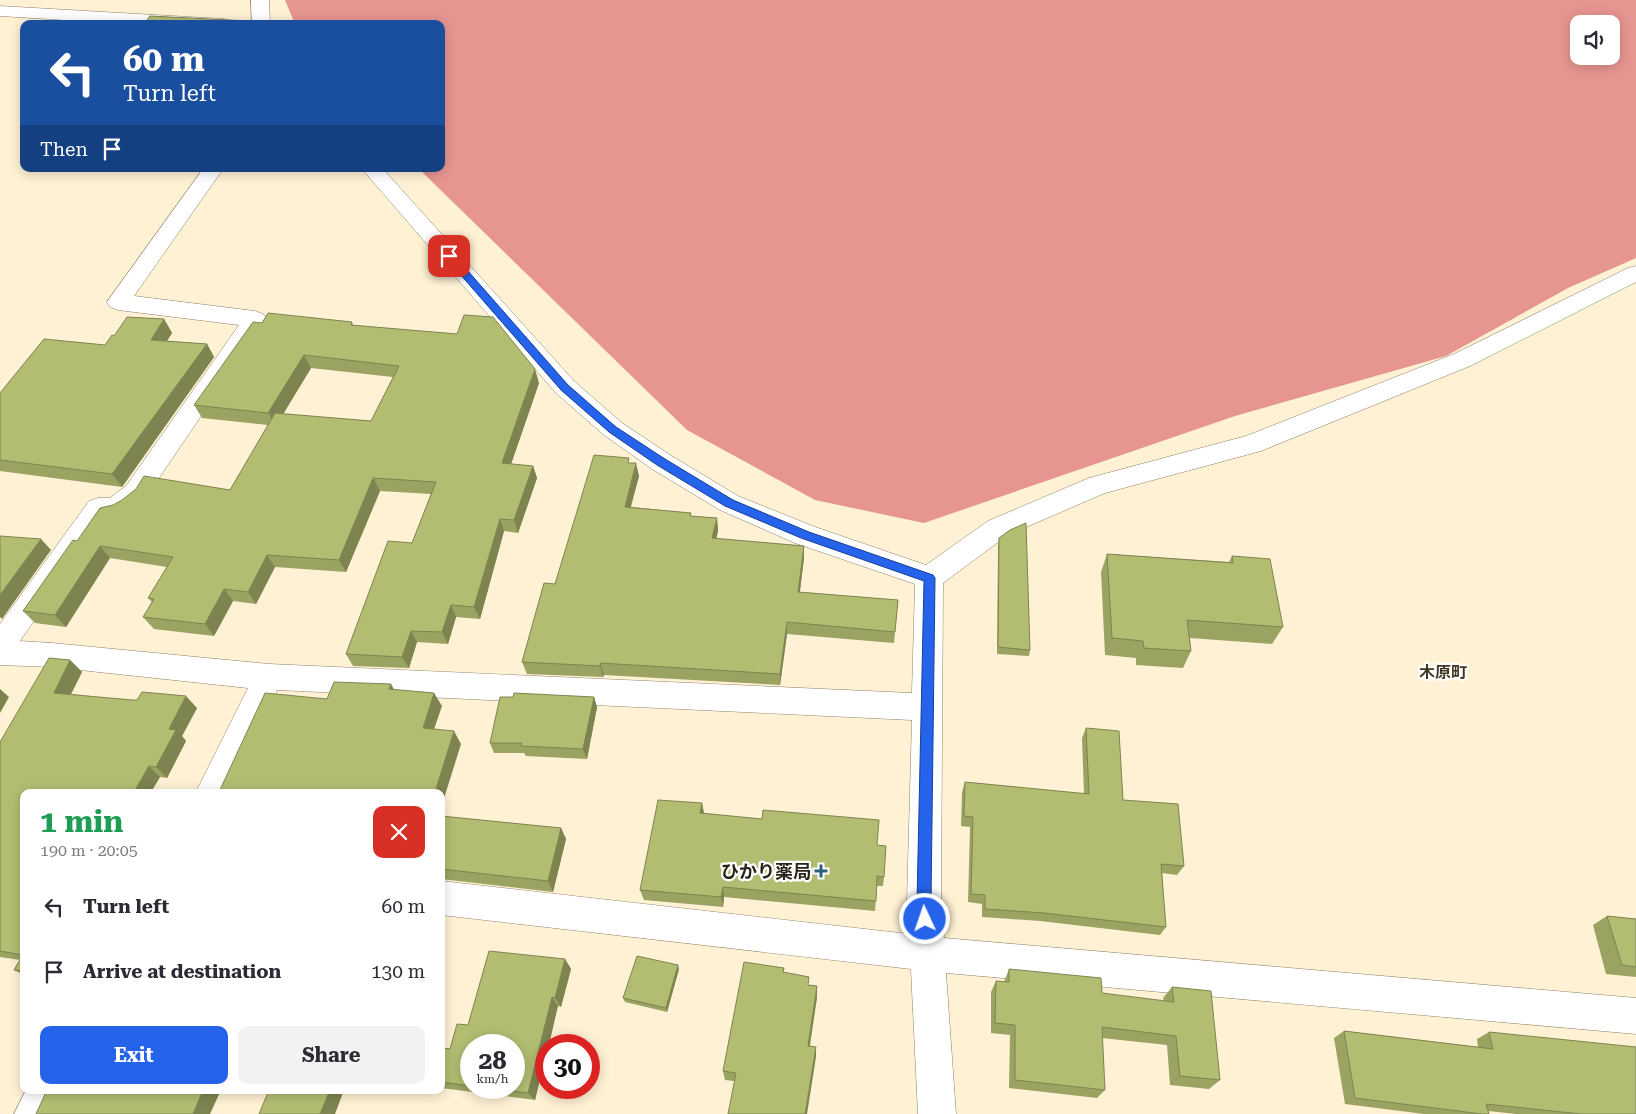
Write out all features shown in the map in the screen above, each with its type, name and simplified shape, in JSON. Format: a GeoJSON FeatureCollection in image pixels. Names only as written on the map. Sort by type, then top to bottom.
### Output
{"type":"FeatureCollection","features":[{"type":"Feature","properties":{"kind":"street"},"geometry":{"type":"LineString","coordinates":[[260,0],[261,20]]}},
{"type":"Feature","properties":{"kind":"street"},"geometry":{"type":"LineString","coordinates":[[0,12],[149,20]]}},
{"type":"Feature","properties":{"kind":"street"},"geometry":{"type":"LineString","coordinates":[[0,647],[98,508],[115,509],[135,493],[255,319],[118,302],[212,172]]}},
{"type":"Feature","properties":{"kind":"street"},"geometry":{"type":"LineString","coordinates":[[375,172],[565,387],[613,430],[661,462],[729,503],[805,535],[929,578]]}},
{"type":"Feature","properties":{"kind":"street"},"geometry":{"type":"LineString","coordinates":[[929,578],[998,528],[1098,485],[1252,444],[1416,379],[1462,360],[1636,273]]}},
{"type":"Feature","properties":{"kind":"street"},"geometry":{"type":"LineString","coordinates":[[929,578],[924,902],[937,1114]]}},
{"type":"Feature","properties":{"kind":"street"},"geometry":{"type":"LineString","coordinates":[[0,654],[45,667],[927,708]]}},
{"type":"Feature","properties":{"kind":"street"},"geometry":{"type":"LineString","coordinates":[[213,789],[269,677]]}},
{"type":"Feature","properties":{"kind":"street"},"geometry":{"type":"LineString","coordinates":[[445,898],[928,954],[1636,1016]]}},
{"type":"Feature","properties":{"kind":"street"},"geometry":{"type":"LineString","coordinates":[[33,1114],[45,1094]]}},
{"type":"Feature","properties":{"kind":"shaded area"},"geometry":{"type":"Polygon","coordinates":[[[285,0],[1636,0],[1636,258],[1568,288],[1446,356],[1235,416],[924,523],[815,500],[687,430],[422,172],[445,172],[445,20],[293,20],[285,0]]]}},
{"type":"Feature","properties":{"kind":"building"},"geometry":{"type":"Polygon","coordinates":[[[150,16],[229,20],[147,20],[150,16]]]}},
{"type":"Feature","properties":{"kind":"building"},"geometry":{"type":"Polygon","coordinates":[[[268,313],[352,322],[351,325],[457,334],[464,315],[493,317],[535,369],[502,463],[533,466],[514,520],[500,519],[474,607],[451,605],[442,632],[411,631],[402,657],[346,654],[388,541],[412,543],[436,482],[373,478],[339,560],[267,555],[248,592],[224,589],[205,624],[143,617],[154,599],[148,598],[173,557],[100,546],[55,615],[23,611],[73,540],[77,541],[100,508],[113,505],[122,500],[136,489],[144,476],[230,490],[275,413],[371,421],[399,366],[304,355],[268,413],[194,405],[253,322],[262,323],[268,313]]]}},
{"type":"Feature","properties":{"kind":"building"},"geometry":{"type":"Polygon","coordinates":[[[127,317],[164,319],[151,340],[207,344],[112,474],[0,460],[0,393],[44,339],[105,345],[112,335],[114,336],[127,317]]]}},
{"type":"Feature","properties":{"kind":"building"},"geometry":{"type":"Polygon","coordinates":[[[594,455],[629,458],[628,463],[636,463],[625,507],[691,513],[690,516],[717,518],[712,538],[804,546],[798,592],[898,600],[895,632],[787,622],[780,674],[600,663],[600,666],[522,662],[544,583],[555,584],[594,455]]]}},
{"type":"Feature","properties":{"kind":"building"},"geometry":{"type":"Polygon","coordinates":[[[1026,523],[1030,650],[998,647],[999,538],[1010,530],[1026,523]]]}},
{"type":"Feature","properties":{"kind":"building"},"geometry":{"type":"Polygon","coordinates":[[[0,536],[41,539],[0,595],[0,536]]]}},
{"type":"Feature","properties":{"kind":"building"},"geometry":{"type":"Polygon","coordinates":[[[1107,554],[1233,563],[1232,556],[1270,559],[1283,627],[1187,620],[1191,651],[1144,648],[1143,641],[1112,638],[1107,554]]]}},
{"type":"Feature","properties":{"kind":"building"},"geometry":{"type":"Polygon","coordinates":[[[49,658],[70,660],[54,693],[132,700],[137,700],[142,692],[186,696],[169,729],[176,730],[156,767],[149,766],[136,789],[20,789],[20,954],[0,951],[0,742],[49,658]]]}},
{"type":"Feature","properties":{"kind":"building"},"geometry":{"type":"Polygon","coordinates":[[[334,682],[391,684],[389,689],[434,693],[423,728],[454,731],[436,789],[220,789],[265,693],[327,699],[334,682]]]}},
{"type":"Feature","properties":{"kind":"building"},"geometry":{"type":"Polygon","coordinates":[[[514,693],[594,697],[583,749],[521,746],[522,743],[490,743],[500,697],[513,697],[514,693]]]}},
{"type":"Feature","properties":{"kind":"building"},"geometry":{"type":"Polygon","coordinates":[[[1086,728],[1119,731],[1123,800],[1178,804],[1184,866],[1161,864],[1166,927],[1044,913],[985,909],[985,895],[971,894],[973,817],[964,816],[965,782],[1089,794],[1086,728]]]}},
{"type":"Feature","properties":{"kind":"building"},"geometry":{"type":"Polygon","coordinates":[[[658,800],[702,803],[700,813],[762,819],[763,810],[879,820],[877,845],[886,846],[884,877],[877,876],[876,901],[723,887],[721,897],[640,890],[658,800]]]}},
{"type":"Feature","properties":{"kind":"building"},"geometry":{"type":"Polygon","coordinates":[[[445,816],[561,828],[548,881],[445,869],[445,816]]]}},
{"type":"Feature","properties":{"kind":"building"},"geometry":{"type":"Polygon","coordinates":[[[1607,916],[1636,919],[1636,967],[1622,965],[1607,916]]]}},
{"type":"Feature","properties":{"kind":"building"},"geometry":{"type":"Polygon","coordinates":[[[489,951],[565,959],[555,998],[552,997],[543,1034],[535,1034],[535,1065],[528,1093],[525,1093],[525,1034],[460,1034],[460,1085],[445,1083],[445,1048],[450,1049],[457,1024],[468,1025],[489,951]]]}},
{"type":"Feature","properties":{"kind":"building"},"geometry":{"type":"Polygon","coordinates":[[[637,956],[678,965],[666,1008],[623,998],[637,956]]]}},
{"type":"Feature","properties":{"kind":"building"},"geometry":{"type":"Polygon","coordinates":[[[20,960],[20,971],[14,970],[20,960]]]}},
{"type":"Feature","properties":{"kind":"building"},"geometry":{"type":"Polygon","coordinates":[[[744,962],[784,968],[783,972],[809,977],[808,985],[817,986],[808,1046],[816,1047],[805,1114],[728,1114],[736,1073],[723,1071],[744,962]]]}},
{"type":"Feature","properties":{"kind":"building"},"geometry":{"type":"Polygon","coordinates":[[[1009,969],[1101,978],[1102,993],[1174,1002],[1172,987],[1211,991],[1220,1080],[1180,1076],[1176,1036],[1102,1027],[1105,1090],[1015,1080],[1015,1025],[995,1023],[996,981],[1009,982],[1009,969]]]}},
{"type":"Feature","properties":{"kind":"building"},"geometry":{"type":"Polygon","coordinates":[[[1344,1031],[1493,1049],[1489,1032],[1636,1047],[1636,1114],[1581,1114],[1486,1104],[1489,1114],[1482,1114],[1355,1098],[1344,1031]]]}},
{"type":"Feature","properties":{"kind":"building"},"geometry":{"type":"Polygon","coordinates":[[[45,1094],[201,1094],[193,1114],[36,1114],[45,1094]]]}},
{"type":"Feature","properties":{"kind":"building"},"geometry":{"type":"Polygon","coordinates":[[[267,1094],[328,1094],[320,1114],[259,1114],[267,1094]]]}},
{"type":"Feature","properties":{"kind":"place","name":"ひかり薬局"},"geometry":{"type":"Point","coordinates":[821,871]}},
{"type":"Feature","properties":{"kind":"district","name":"木原町"},"geometry":{"type":"Point","coordinates":[1443,672]}},
{"type":"Feature","properties":{"kind":"route"},"geometry":{"type":"LineString","coordinates":[[449,256],[565,387],[613,430],[661,462],[729,503],[805,535],[929,578],[925,919]]}}]}
